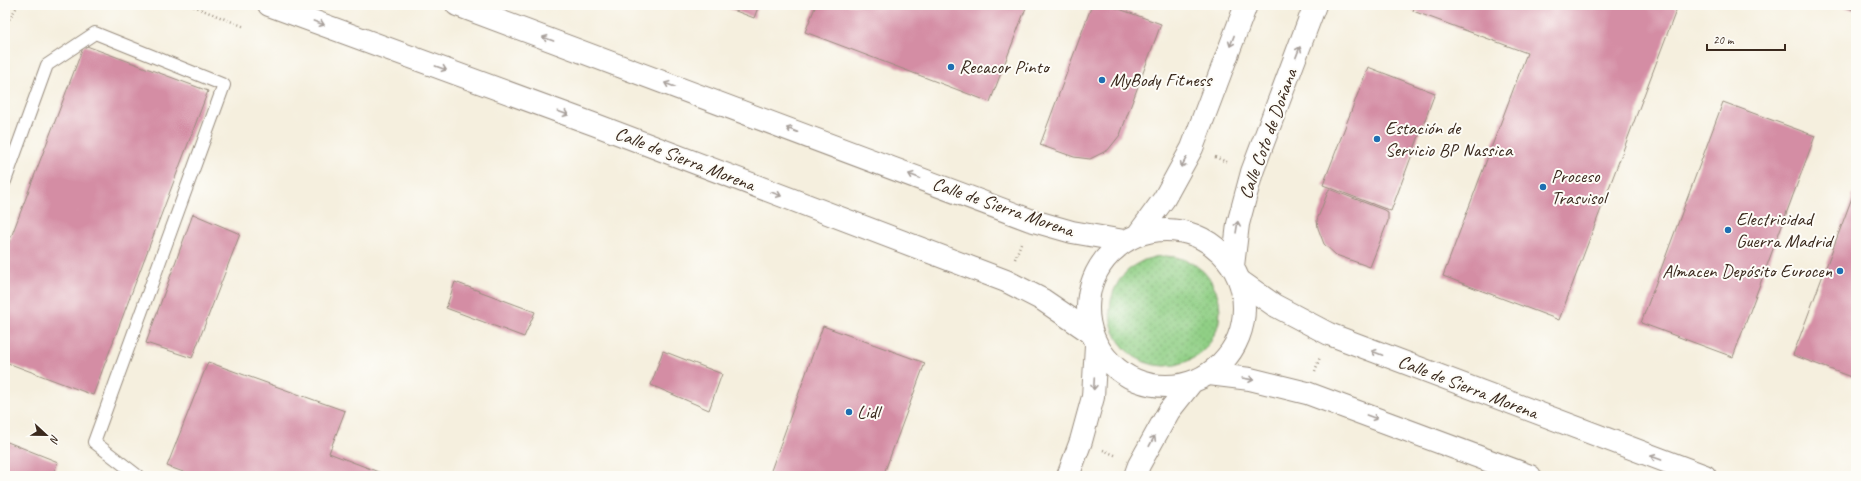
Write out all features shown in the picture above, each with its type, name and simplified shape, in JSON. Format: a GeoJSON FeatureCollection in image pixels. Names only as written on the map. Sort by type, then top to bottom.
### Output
{"type":"FeatureCollection","features":[{"type":"Feature","properties":{"kind":"street","name":"Calle de Sierra Morena"},"geometry":{"type":"LineString","coordinates":[[269,5],[596,125],[1006,281],[1043,300],[1093,338]]}},
{"type":"Feature","properties":{"kind":"street","name":"Calle de Sierra Morena"},"geometry":{"type":"LineString","coordinates":[[457,5],[1030,220],[1072,232],[1132,237],[1166,229],[1192,233],[1215,246],[1237,274],[1274,305],[1329,334],[1705,476]]}},
{"type":"Feature","properties":{"kind":"street"},"geometry":{"type":"LineString","coordinates":[[1068,476],[1081,441],[1093,397],[1093,338],[1087,306],[1092,280],[1104,258],[1132,237],[1164,199],[1192,148],[1246,5]]}},
{"type":"Feature","properties":{"kind":"street","name":"Calle Coto de Doñana"},"geometry":{"type":"LineString","coordinates":[[1237,274],[1238,224],[1252,172],[1315,5]]}},
{"type":"Feature","properties":{"kind":"street"},"geometry":{"type":"LineString","coordinates":[[1137,470],[1169,411],[1201,378],[1228,356],[1241,333],[1245,307],[1237,274]]}},
{"type":"Feature","properties":{"kind":"street"},"geometry":{"type":"LineString","coordinates":[[1093,338],[1113,367],[1137,382],[1165,387],[1201,378],[1250,379],[1307,393],[1530,476]]}},
{"type":"Feature","properties":{"kind":"lane"},"geometry":{"type":"LineString","coordinates":[[5,181],[48,65],[95,33],[224,85],[94,442],[138,476]]}},
{"type":"Feature","properties":{"kind":"path"},"geometry":{"type":"LineString","coordinates":[[5,26],[18,5]]}},
{"type":"Feature","properties":{"kind":"path"},"geometry":{"type":"LineString","coordinates":[[190,5],[245,27]]}},
{"type":"Feature","properties":{"kind":"path"},"geometry":{"type":"LineString","coordinates":[[1192,148],[1252,172]]}},
{"type":"Feature","properties":{"kind":"path"},"geometry":{"type":"LineString","coordinates":[[1006,281],[1030,220]]}},
{"type":"Feature","properties":{"kind":"path"},"geometry":{"type":"LineString","coordinates":[[1307,393],[1329,334]]}},
{"type":"Feature","properties":{"kind":"path"},"geometry":{"type":"LineString","coordinates":[[1081,441],[1137,470]]}},
{"type":"Feature","properties":{"kind":"green space"},"geometry":{"type":"Polygon","coordinates":[[[1165,256],[1186,260],[1204,272],[1216,290],[1220,311],[1216,332],[1204,350],[1186,362],[1165,366],[1144,362],[1126,350],[1114,332],[1110,311],[1114,290],[1126,272],[1144,260],[1165,256]]]}},
{"type":"Feature","properties":{"kind":"building"},"geometry":{"type":"Polygon","coordinates":[[[720,5],[759,5],[754,18],[720,5]]]}},
{"type":"Feature","properties":{"kind":"building","name":"Recacor Pinto"},"geometry":{"type":"Polygon","coordinates":[[[816,5],[1027,5],[990,102],[805,32],[816,5]]]}},
{"type":"Feature","properties":{"kind":"building","name":"MyBody Fitness"},"geometry":{"type":"Polygon","coordinates":[[[1092,5],[1108,5],[1161,24],[1120,135],[1108,150],[1090,159],[1074,157],[1040,145],[1092,5]]]}},
{"type":"Feature","properties":{"kind":"building","name":"Proceso Trasvisol"},"geometry":{"type":"Polygon","coordinates":[[[1415,5],[1670,5],[1677,8],[1559,320],[1443,276],[1527,53],[1413,11],[1415,5]]]}},
{"type":"Feature","properties":{"kind":"building"},"geometry":{"type":"Polygon","coordinates":[[[1840,5],[1856,5],[1856,11],[1840,5]]]}},
{"type":"Feature","properties":{"kind":"building"},"geometry":{"type":"Polygon","coordinates":[[[84,45],[208,91],[93,395],[5,362],[5,253],[84,45]]]}},
{"type":"Feature","properties":{"kind":"building"},"geometry":{"type":"Polygon","coordinates":[[[1368,67],[1435,93],[1391,211],[1323,185],[1368,67]]]}},
{"type":"Feature","properties":{"kind":"building","name":"Electricidad Guerra Madrid"},"geometry":{"type":"Polygon","coordinates":[[[1723,102],[1815,136],[1733,357],[1641,323],[1723,102]]]}},
{"type":"Feature","properties":{"kind":"building","name":"Almacen Depósito Eurocen"},"geometry":{"type":"Polygon","coordinates":[[[1856,187],[1856,379],[1793,355],[1856,187]]]}},
{"type":"Feature","properties":{"kind":"building"},"geometry":{"type":"Polygon","coordinates":[[[1329,189],[1384,210],[1388,213],[1388,221],[1370,267],[1336,255],[1324,244],[1318,228],[1317,220],[1329,189]]]}},
{"type":"Feature","properties":{"kind":"building"},"geometry":{"type":"Polygon","coordinates":[[[193,214],[240,234],[192,358],[146,343],[193,214]]]}},
{"type":"Feature","properties":{"kind":"building"},"geometry":{"type":"Polygon","coordinates":[[[455,282],[535,312],[524,337],[446,308],[455,282]]]}},
{"type":"Feature","properties":{"kind":"building"},"geometry":{"type":"Polygon","coordinates":[[[823,326],[925,363],[883,476],[769,476],[823,326]]]}},
{"type":"Feature","properties":{"kind":"building"},"geometry":{"type":"Polygon","coordinates":[[[663,351],[722,374],[709,410],[651,385],[663,351]]]}},
{"type":"Feature","properties":{"kind":"building"},"geometry":{"type":"Polygon","coordinates":[[[208,362],[345,411],[329,453],[389,476],[194,476],[167,466],[208,362]]]}},
{"type":"Feature","properties":{"kind":"building"},"geometry":{"type":"Polygon","coordinates":[[[5,441],[58,462],[52,476],[5,476],[5,441]]]}},
{"type":"Feature","properties":{"kind":"place","name":"Recacor Pinto"},"geometry":{"type":"Point","coordinates":[951,67]}},
{"type":"Feature","properties":{"kind":"place","name":"MyBody Fitness"},"geometry":{"type":"Point","coordinates":[1102,80]}},
{"type":"Feature","properties":{"kind":"place","name":"Estación de Servicio BP Nassica"},"geometry":{"type":"Point","coordinates":[1377,139]}},
{"type":"Feature","properties":{"kind":"place","name":"Proceso Trasvisol"},"geometry":{"type":"Point","coordinates":[1543,187]}},
{"type":"Feature","properties":{"kind":"place","name":"Electricidad Guerra Madrid"},"geometry":{"type":"Point","coordinates":[1728,230]}},
{"type":"Feature","properties":{"kind":"place","name":"Almacen Depósito Eurocen"},"geometry":{"type":"Point","coordinates":[1840,271]}},
{"type":"Feature","properties":{"kind":"place","name":"Lidl"},"geometry":{"type":"Point","coordinates":[849,412]}}]}
